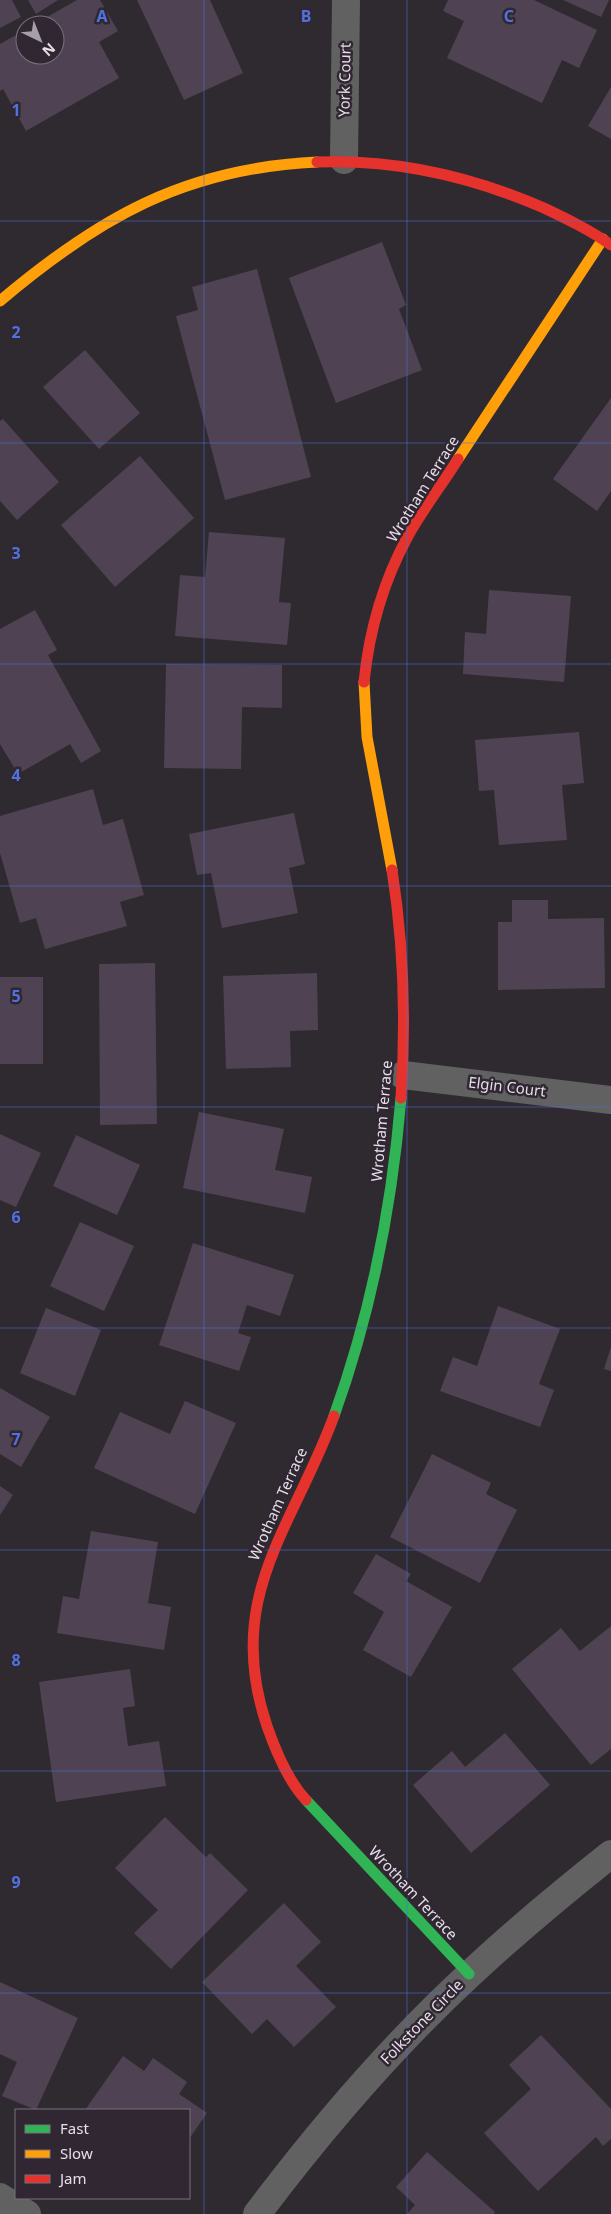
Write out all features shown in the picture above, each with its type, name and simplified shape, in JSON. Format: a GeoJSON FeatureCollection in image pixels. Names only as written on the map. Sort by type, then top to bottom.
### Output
{"type":"FeatureCollection","features":[{"type":"Feature","properties":{"kind":"street","name":"York Court"},"geometry":{"type":"LineString","coordinates":[[344,160],[346,0]]}},
{"type":"Feature","properties":{"kind":"street"},"geometry":{"type":"LineString","coordinates":[[0,301],[74,240],[130,209],[188,185],[250,169],[312,161],[344,160],[401,164],[463,176],[524,197],[607,242]]}},
{"type":"Feature","properties":{"kind":"street","name":"Wrotham Terrace"},"geometry":{"type":"LineString","coordinates":[[469,1974],[303,1797],[274,1748],[264,1722],[257,1694],[253,1665],[253,1637],[262,1581],[271,1553],[330,1424],[354,1357],[381,1253],[398,1148],[403,1075],[404,1004],[400,932],[384,826],[366,739],[364,686],[371,634],[386,584],[408,536],[607,242]]}},
{"type":"Feature","properties":{"kind":"street","name":"Elgin Court"},"geometry":{"type":"LineString","coordinates":[[403,1075],[611,1100]]}},
{"type":"Feature","properties":{"kind":"street","name":"Folkstone Circle"},"geometry":{"type":"LineString","coordinates":[[257,2214],[299,2158],[381,2064],[469,1974],[543,1908],[611,1854]]}},
{"type":"Feature","properties":{"kind":"street"},"geometry":{"type":"LineString","coordinates":[[0,2197],[27,2214]]}},
{"type":"Feature","properties":{"kind":"building"},"geometry":{"type":"Polygon","coordinates":[[[0,0],[12,0],[20,15],[15,15],[15,20],[0,28],[0,0]]]}},
{"type":"Feature","properties":{"kind":"building"},"geometry":{"type":"Polygon","coordinates":[[[28,0],[58,0],[36,14],[28,0]]]}},
{"type":"Feature","properties":{"kind":"building"},"geometry":{"type":"Polygon","coordinates":[[[77,0],[100,0],[118,31],[99,42],[119,78],[26,131],[3,89],[0,91],[0,44],[15,36],[15,65],[65,65],[65,15],[51,15],[77,0]]]}},
{"type":"Feature","properties":{"kind":"building"},"geometry":{"type":"Polygon","coordinates":[[[137,0],[210,0],[243,73],[184,100],[137,0]]]}},
{"type":"Feature","properties":{"kind":"building"},"geometry":{"type":"Polygon","coordinates":[[[448,0],[534,0],[597,30],[579,68],[562,60],[542,103],[447,58],[464,21],[443,11],[448,0]]]}},
{"type":"Feature","properties":{"kind":"building"},"geometry":{"type":"Polygon","coordinates":[[[563,0],[609,0],[601,17],[563,0]]]}},
{"type":"Feature","properties":{"kind":"building"},"geometry":{"type":"Polygon","coordinates":[[[611,87],[611,139],[588,126],[611,87]]]}},
{"type":"Feature","properties":{"kind":"building"},"geometry":{"type":"Polygon","coordinates":[[[382,242],[406,305],[399,309],[422,370],[336,403],[289,278],[382,242]]]}},
{"type":"Feature","properties":{"kind":"building"},"geometry":{"type":"Polygon","coordinates":[[[257,269],[311,477],[225,500],[176,316],[198,310],[192,287],[257,269]]]}},
{"type":"Feature","properties":{"kind":"building"},"geometry":{"type":"Polygon","coordinates":[[[85,350],[140,413],[99,449],[43,387],[85,350]]]}},
{"type":"Feature","properties":{"kind":"building"},"geometry":{"type":"Polygon","coordinates":[[[611,398],[611,491],[597,511],[553,479],[611,398]]]}},
{"type":"Feature","properties":{"kind":"building"},"geometry":{"type":"Polygon","coordinates":[[[3,419],[59,482],[17,520],[0,501],[0,421],[3,419]]]}},
{"type":"Feature","properties":{"kind":"building"},"geometry":{"type":"Polygon","coordinates":[[[140,456],[194,518],[115,587],[61,525],[140,456]]]}},
{"type":"Feature","properties":{"kind":"building"},"geometry":{"type":"Polygon","coordinates":[[[209,532],[285,538],[279,602],[291,603],[287,645],[175,636],[180,575],[205,577],[209,532]]]}},
{"type":"Feature","properties":{"kind":"building"},"geometry":{"type":"Polygon","coordinates":[[[489,590],[571,596],[564,682],[463,674],[465,632],[486,634],[489,590]]]}},
{"type":"Feature","properties":{"kind":"building"},"geometry":{"type":"Polygon","coordinates":[[[35,610],[57,650],[48,655],[101,751],[81,763],[70,744],[18,774],[0,744],[0,629],[35,610]]]}},
{"type":"Feature","properties":{"kind":"building"},"geometry":{"type":"Polygon","coordinates":[[[166,664],[282,665],[282,708],[242,707],[241,769],[164,768],[166,664]]]}},
{"type":"Feature","properties":{"kind":"building"},"geometry":{"type":"Polygon","coordinates":[[[579,732],[584,783],[562,785],[567,840],[499,845],[494,790],[479,791],[475,740],[579,732]]]}},
{"type":"Feature","properties":{"kind":"building"},"geometry":{"type":"Polygon","coordinates":[[[93,789],[103,825],[123,819],[144,895],[120,902],[127,926],[45,949],[36,918],[20,923],[0,853],[0,816],[93,789]]]}},
{"type":"Feature","properties":{"kind":"building"},"geometry":{"type":"Polygon","coordinates":[[[294,813],[305,864],[289,868],[298,913],[222,928],[211,873],[197,875],[189,834],[294,813]]]}},
{"type":"Feature","properties":{"kind":"building"},"geometry":{"type":"Polygon","coordinates":[[[512,900],[548,900],[548,919],[604,918],[605,988],[498,990],[498,922],[512,922],[512,900]]]}},
{"type":"Feature","properties":{"kind":"building"},"geometry":{"type":"Polygon","coordinates":[[[155,963],[157,1124],[100,1125],[99,964],[155,963]]]}},
{"type":"Feature","properties":{"kind":"building"},"geometry":{"type":"Polygon","coordinates":[[[317,973],[318,1030],[290,1031],[291,1067],[226,1069],[223,976],[317,973]]]}},
{"type":"Feature","properties":{"kind":"building"},"geometry":{"type":"Polygon","coordinates":[[[0,977],[43,977],[43,1064],[0,1064],[0,977]]]}},
{"type":"Feature","properties":{"kind":"building"},"geometry":{"type":"Polygon","coordinates":[[[199,1112],[284,1129],[275,1170],[312,1177],[305,1213],[183,1188],[199,1112]]]}},
{"type":"Feature","properties":{"kind":"building"},"geometry":{"type":"Polygon","coordinates":[[[0,1134],[41,1153],[16,1207],[0,1200],[0,1134]]]}},
{"type":"Feature","properties":{"kind":"building"},"geometry":{"type":"Polygon","coordinates":[[[76,1135],[140,1165],[117,1215],[53,1186],[76,1135]]]}},
{"type":"Feature","properties":{"kind":"building"},"geometry":{"type":"Polygon","coordinates":[[[80,1222],[134,1246],[104,1311],[50,1286],[80,1222]]]}},
{"type":"Feature","properties":{"kind":"building"},"geometry":{"type":"Polygon","coordinates":[[[193,1243],[294,1275],[280,1316],[247,1305],[238,1333],[251,1337],[239,1371],[159,1345],[193,1243]]]}},
{"type":"Feature","properties":{"kind":"building"},"geometry":{"type":"Polygon","coordinates":[[[498,1306],[560,1329],[539,1384],[554,1390],[540,1427],[440,1391],[453,1357],[477,1366],[498,1306]]]}},
{"type":"Feature","properties":{"kind":"building"},"geometry":{"type":"Polygon","coordinates":[[[46,1308],[101,1330],[75,1396],[20,1373],[46,1308]]]}},
{"type":"Feature","properties":{"kind":"building"},"geometry":{"type":"Polygon","coordinates":[[[611,1347],[611,1371],[604,1369],[611,1347]]]}},
{"type":"Feature","properties":{"kind":"building"},"geometry":{"type":"Polygon","coordinates":[[[0,1388],[50,1417],[21,1467],[0,1454],[0,1388]]]}},
{"type":"Feature","properties":{"kind":"building"},"geometry":{"type":"Polygon","coordinates":[[[185,1401],[236,1423],[195,1514],[94,1468],[120,1412],[170,1434],[185,1401]]]}},
{"type":"Feature","properties":{"kind":"building"},"geometry":{"type":"Polygon","coordinates":[[[432,1454],[491,1483],[486,1494],[517,1510],[480,1583],[390,1537],[432,1454]]]}},
{"type":"Feature","properties":{"kind":"building"},"geometry":{"type":"Polygon","coordinates":[[[0,1486],[13,1495],[0,1515],[0,1486]]]}},
{"type":"Feature","properties":{"kind":"building"},"geometry":{"type":"Polygon","coordinates":[[[91,1531],[158,1542],[148,1603],[171,1607],[164,1650],[57,1633],[63,1596],[79,1599],[91,1531]]]}},
{"type":"Feature","properties":{"kind":"building"},"geometry":{"type":"Polygon","coordinates":[[[376,1554],[411,1574],[406,1581],[452,1607],[411,1677],[363,1650],[384,1612],[353,1593],[376,1554]]]}},
{"type":"Feature","properties":{"kind":"building"},"geometry":{"type":"Polygon","coordinates":[[[611,1626],[611,1749],[591,1765],[512,1669],[561,1628],[580,1651],[611,1626]]]}},
{"type":"Feature","properties":{"kind":"building"},"geometry":{"type":"Polygon","coordinates":[[[130,1669],[135,1706],[123,1708],[128,1746],[159,1741],[166,1786],[56,1802],[39,1682],[130,1669]]]}},
{"type":"Feature","properties":{"kind":"building"},"geometry":{"type":"Polygon","coordinates":[[[505,1733],[550,1785],[471,1853],[413,1785],[452,1751],[465,1767],[505,1733]]]}},
{"type":"Feature","properties":{"kind":"building"},"geometry":{"type":"Polygon","coordinates":[[[165,1817],[206,1857],[210,1853],[248,1890],[171,1969],[134,1933],[158,1910],[115,1868],[165,1817]]]}},
{"type":"Feature","properties":{"kind":"building"},"geometry":{"type":"Polygon","coordinates":[[[284,1903],[321,1942],[296,1966],[336,2007],[294,2047],[267,2019],[252,2034],[202,1982],[284,1903]]]}},
{"type":"Feature","properties":{"kind":"building"},"geometry":{"type":"Polygon","coordinates":[[[0,1982],[78,2018],[36,2109],[2,2096],[17,2062],[0,2054],[0,1982]]]}},
{"type":"Feature","properties":{"kind":"building"},"geometry":{"type":"Polygon","coordinates":[[[541,2035],[611,2109],[611,2139],[603,2146],[596,2137],[538,2191],[484,2133],[531,2089],[509,2065],[541,2035]]]}},
{"type":"Feature","properties":{"kind":"building"},"geometry":{"type":"Polygon","coordinates":[[[123,2056],[144,2071],[153,2058],[187,2082],[179,2094],[207,2113],[190,2138],[190,2109],[86,2109],[123,2056]]]}},
{"type":"Feature","properties":{"kind":"building"},"geometry":{"type":"Polygon","coordinates":[[[427,2152],[495,2212],[494,2214],[407,2214],[415,2205],[396,2187],[427,2152]]]}},
{"type":"Feature","properties":{"kind":"traffic: fast"},"geometry":{"type":"LineString","coordinates":[[334,1416],[359,1338],[378,1259],[392,1179],[401,1098]]}},
{"type":"Feature","properties":{"kind":"traffic: fast"},"geometry":{"type":"LineString","coordinates":[[306,1800],[469,1974]]}},
{"type":"Feature","properties":{"kind":"traffic: slow"},"geometry":{"type":"LineString","coordinates":[[0,301],[36,271],[72,245],[109,222],[146,203],[185,187],[226,175],[270,166],[317,162]]}},
{"type":"Feature","properties":{"kind":"traffic: slow"},"geometry":{"type":"LineString","coordinates":[[458,459],[603,239]]}},
{"type":"Feature","properties":{"kind":"traffic: slow"},"geometry":{"type":"LineString","coordinates":[[364,682],[367,737],[392,870]]}},
{"type":"Feature","properties":{"kind":"traffic: jam"},"geometry":{"type":"LineString","coordinates":[[317,162],[376,163],[433,172],[461,179],[489,187],[544,208],[587,230],[611,245]]}},
{"type":"Feature","properties":{"kind":"traffic: jam"},"geometry":{"type":"LineString","coordinates":[[364,682],[374,625],[385,588],[399,553],[414,526],[458,459]]}},
{"type":"Feature","properties":{"kind":"traffic: jam"},"geometry":{"type":"LineString","coordinates":[[392,870],[403,984],[401,1098]]}},
{"type":"Feature","properties":{"kind":"traffic: jam"},"geometry":{"type":"LineString","coordinates":[[306,1800],[288,1775],[267,1726],[256,1680],[253,1639],[258,1601],[269,1565],[283,1529],[318,1456],[334,1416]]}}]}
